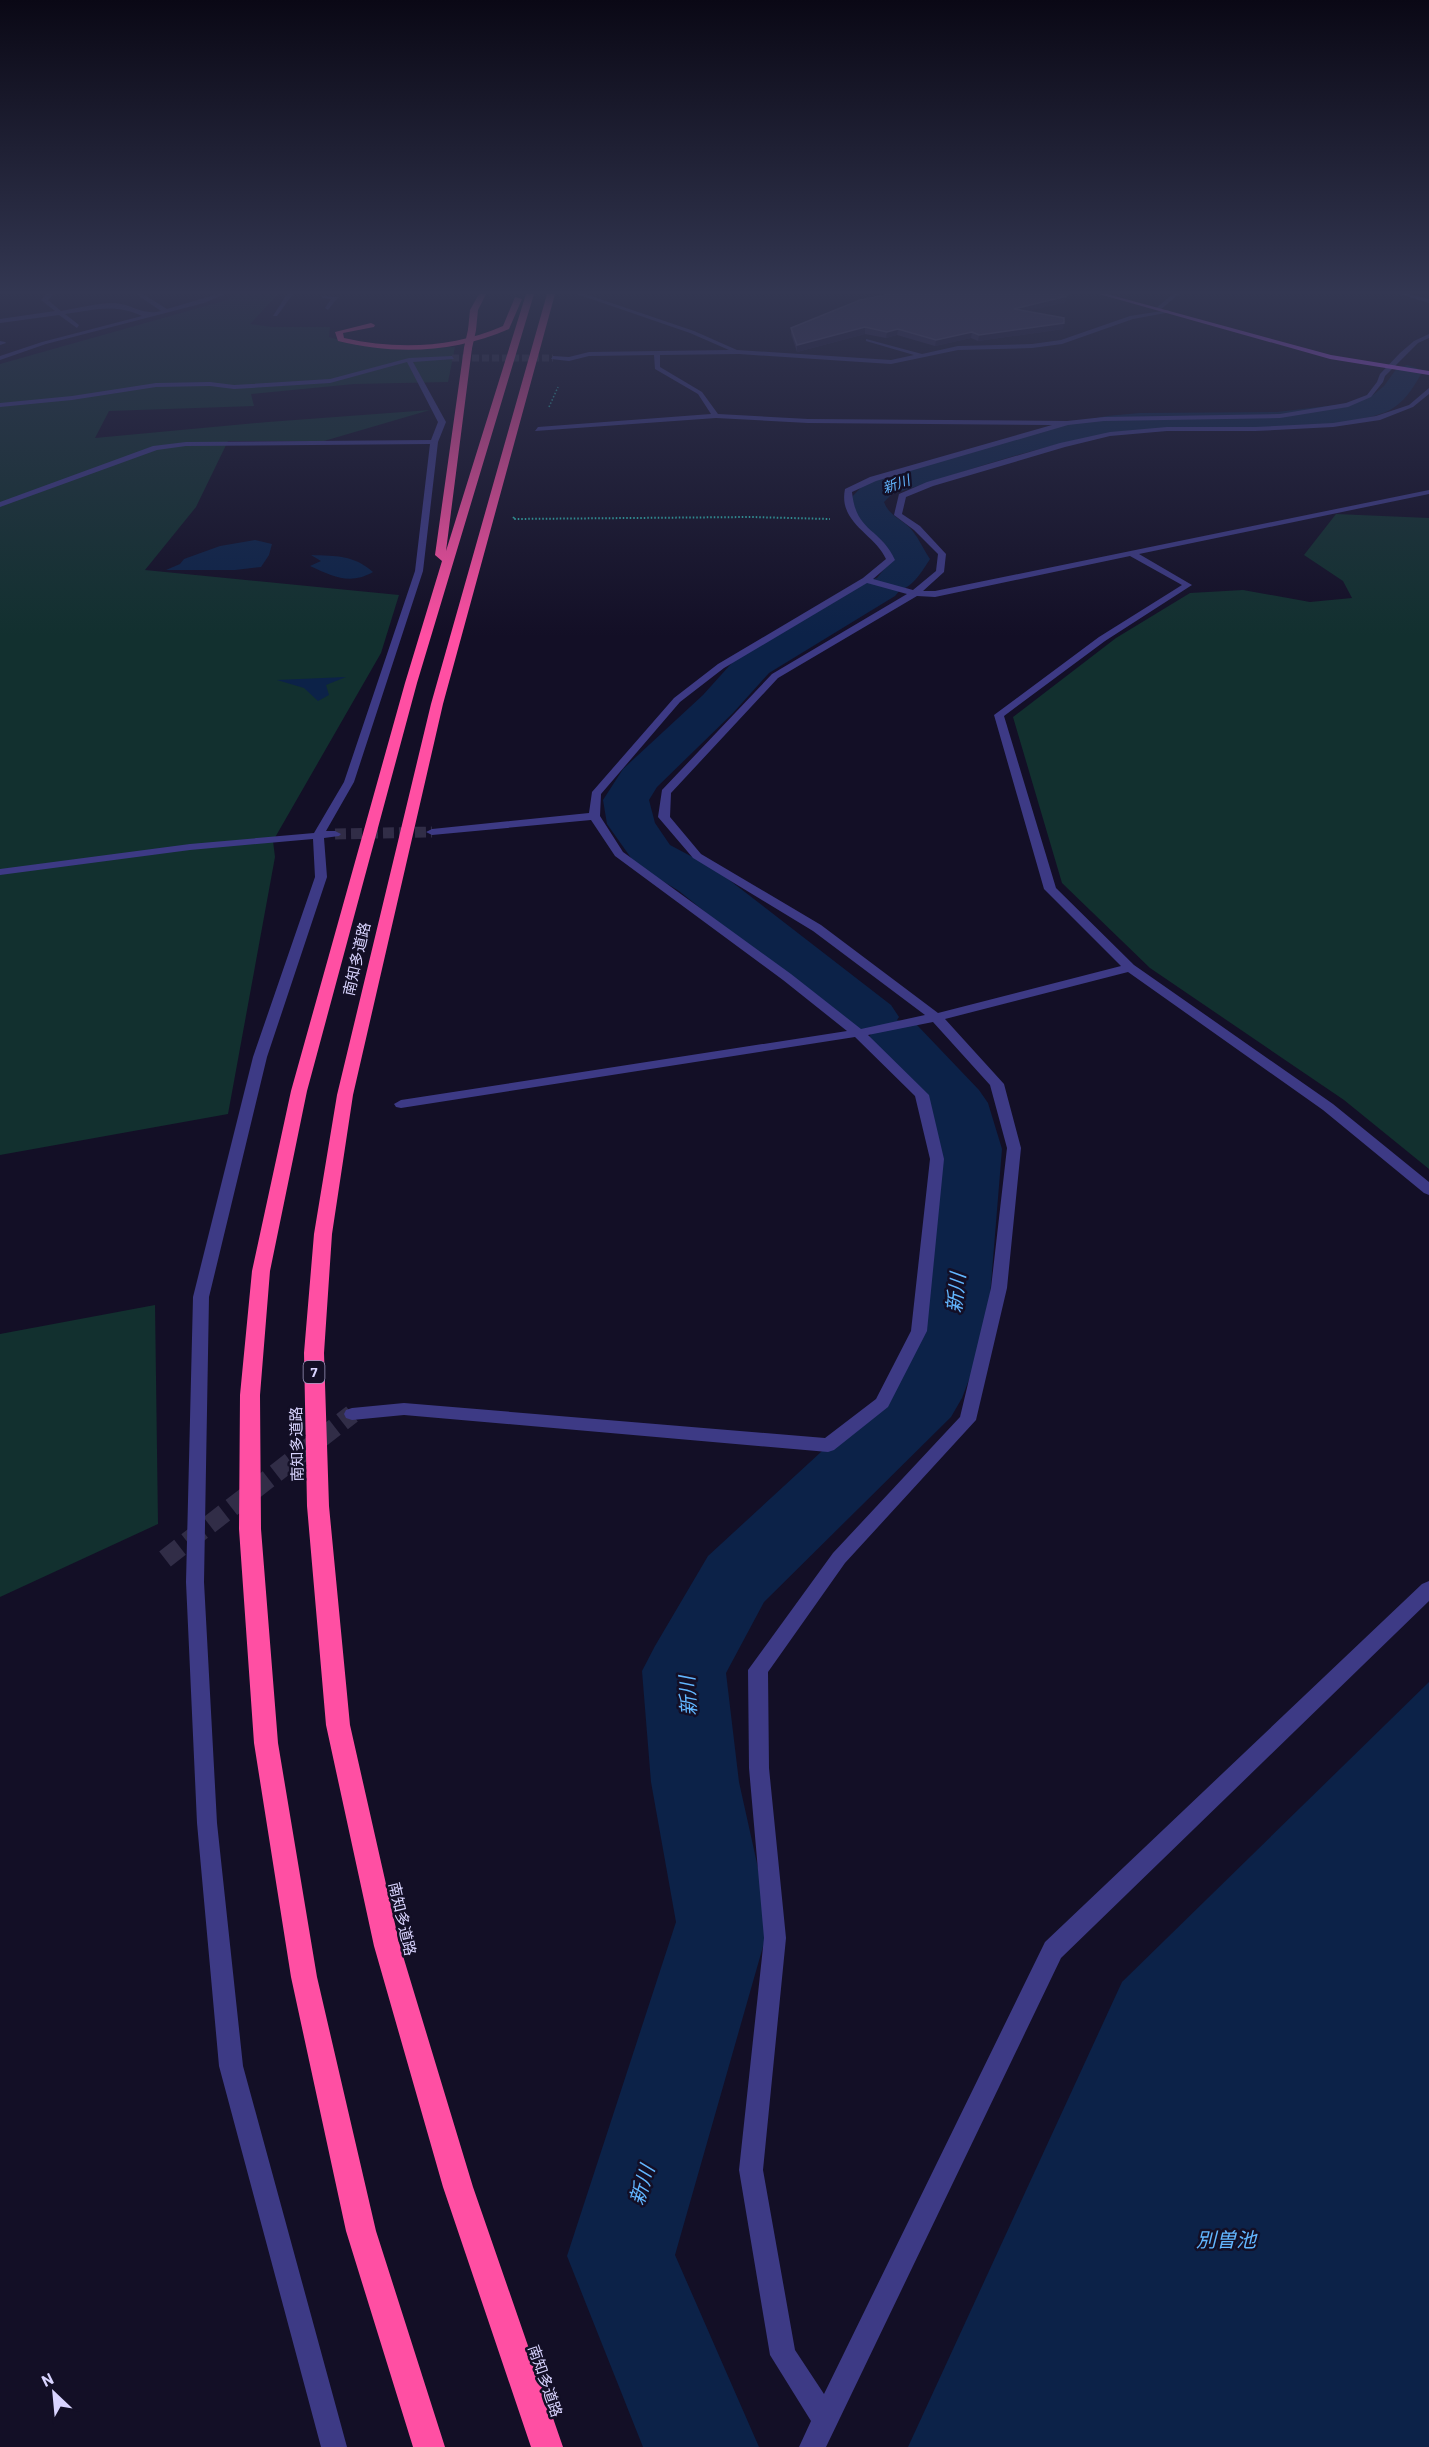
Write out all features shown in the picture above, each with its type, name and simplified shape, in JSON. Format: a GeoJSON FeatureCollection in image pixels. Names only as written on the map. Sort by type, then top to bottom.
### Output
{"type":"FeatureCollection","features":[{"type":"Feature","properties":{"kind":"highway"},"geometry":{"type":"LineString","coordinates":[[448,562],[440,555],[460,408]]}},
{"type":"Feature","properties":{"kind":"highway","name":"南知多道路"},"geometry":{"type":"LineString","coordinates":[[429,2447],[361,2231],[304,1977],[266,1743],[250,1529],[250,1395],[261,1271],[299,1091],[411,683],[494,408]]}},
{"type":"Feature","properties":{"kind":"highway","name":"南知多道路"},"geometry":{"type":"LineString","coordinates":[[519,408],[437,704],[345,1095],[323,1234],[314,1353],[318,1506],[338,1725],[394,1969],[458,2187],[548,2447]]}},
{"type":"Feature","properties":{"kind":"street"},"geometry":{"type":"LineString","coordinates":[[334,2447],[231,2066],[207,1823],[195,1582],[201,1297],[260,1057],[321,877],[327,835],[349,782],[416,582],[434,442],[442,422],[435,408]]}},
{"type":"Feature","properties":{"kind":"street"},"geometry":{"type":"LineString","coordinates":[[711,408],[716,416]]}},
{"type":"Feature","properties":{"kind":"street"},"geometry":{"type":"LineString","coordinates":[[537,429],[716,416],[808,421],[1067,423],[1135,417],[1280,416],[1334,408]]}},
{"type":"Feature","properties":{"kind":"street"},"geometry":{"type":"LineString","coordinates":[[825,2419],[783,2355],[751,2170],[776,1938],[759,1768],[758,1670],[839,1558],[968,1420],[999,1288],[1014,1148],[997,1084],[936,1017],[817,928],[697,856],[664,817],[666,792],[775,676],[915,593],[940,572],[942,554],[917,528],[898,515],[902,496],[930,484],[1063,445],[1110,434],[1167,429],[1255,429],[1333,425],[1377,418],[1405,408]]}},
{"type":"Feature","properties":{"kind":"street"},"geometry":{"type":"LineString","coordinates":[[352,1414],[404,1408],[828,1445],[882,1403],[919,1331],[937,1159],[922,1095],[858,1033],[787,977],[619,854],[594,816],[596,794],[677,700],[721,666],[866,580],[891,560],[886,546],[855,520],[849,507],[848,491],[873,479],[1067,423]]}},
{"type":"Feature","properties":{"kind":"street"},"geometry":{"type":"LineString","coordinates":[[0,505],[156,448],[186,444],[434,442]]}},
{"type":"Feature","properties":{"kind":"street"},"geometry":{"type":"LineString","coordinates":[[866,580],[915,593],[935,594],[1429,492]]}},
{"type":"Feature","properties":{"kind":"street"},"geometry":{"type":"LineString","coordinates":[[1130,553],[1188,585],[1102,639],[999,715],[1050,888],[1130,968],[1328,1107],[1429,1190]]}},
{"type":"Feature","properties":{"kind":"street"},"geometry":{"type":"LineString","coordinates":[[432,832],[594,816]]}},
{"type":"Feature","properties":{"kind":"street"},"geometry":{"type":"LineString","coordinates":[[0,872],[190,847],[327,835]]}},
{"type":"Feature","properties":{"kind":"street"},"geometry":{"type":"LineString","coordinates":[[401,1104],[858,1033],[936,1017],[1130,968]]}},
{"type":"Feature","properties":{"kind":"street"},"geometry":{"type":"LineString","coordinates":[[812,2447],[1053,1950],[1429,1589]]}},
{"type":"Feature","properties":{"kind":"path"},"geometry":{"type":"LineString","coordinates":[[537,429],[547,408]]}},
{"type":"Feature","properties":{"kind":"path"},"geometry":{"type":"LineString","coordinates":[[516,508],[513,519],[751,517],[855,520]]}},
{"type":"Feature","properties":{"kind":"green space"},"geometry":{"type":"Polygon","coordinates":[[[0,408],[190,408],[109,411],[95,438],[430,410],[324,441],[228,441],[196,507],[145,570],[399,595],[381,653],[273,841],[275,857],[228,1114],[0,1155],[0,408]]]}},
{"type":"Feature","properties":{"kind":"green space"},"geometry":{"type":"Polygon","coordinates":[[[1336,514],[1429,518],[1429,1169],[1344,1100],[1150,968],[1062,883],[1013,717],[1116,638],[1190,593],[1243,590],[1310,602],[1352,598],[1343,581],[1304,555],[1336,514]]]}},
{"type":"Feature","properties":{"kind":"green space"},"geometry":{"type":"Polygon","coordinates":[[[155,1305],[158,1524],[0,1597],[0,1334],[155,1305]]]}},
{"type":"Feature","properties":{"kind":"water"},"geometry":{"type":"Polygon","coordinates":[[[255,540],[272,544],[269,555],[261,567],[235,570],[166,570],[180,564],[184,559],[220,546],[255,540]]]}},
{"type":"Feature","properties":{"kind":"water"},"geometry":{"type":"Polygon","coordinates":[[[311,555],[352,559],[373,572],[349,579],[334,576],[310,566],[321,561],[311,555]]]}},
{"type":"Feature","properties":{"kind":"water"},"geometry":{"type":"Polygon","coordinates":[[[346,677],[326,685],[329,695],[318,701],[304,688],[277,680],[346,677]]]}},
{"type":"Feature","properties":{"kind":"water","name":"別曽池"},"geometry":{"type":"Polygon","coordinates":[[[1429,1682],[1429,2447],[908,2447],[1122,1982],[1429,1682]]]}},
{"type":"Feature","properties":{"kind":"waterway","name":"新川"},"geometry":{"type":"LineString","coordinates":[[894,580],[912,559],[896,534],[873,518],[866,500],[880,487],[1025,443],[1107,425],[1310,419],[1365,408]]}},
{"type":"Feature","properties":{"kind":"waterway","name":"新川"},"geometry":{"type":"LineString","coordinates":[[871,1017],[697,880],[653,855],[631,824],[626,800],[639,779],[718,704],[754,664],[882,588]]}},
{"type":"Feature","properties":{"kind":"waterway","name":"新川"},"geometry":{"type":"LineString","coordinates":[[701,2447],[621,2256],[723,1922],[695,1782],[684,1671],[736,1579],[926,1398],[952,1333],[971,1149],[958,1103],[897,1037]]}},
{"type":"Feature","properties":{"kind":"tunnel"},"geometry":{"type":"LineString","coordinates":[[335,834],[432,832]]}},
{"type":"Feature","properties":{"kind":"tunnel"},"geometry":{"type":"LineString","coordinates":[[165,1559],[352,1414]]}}]}
